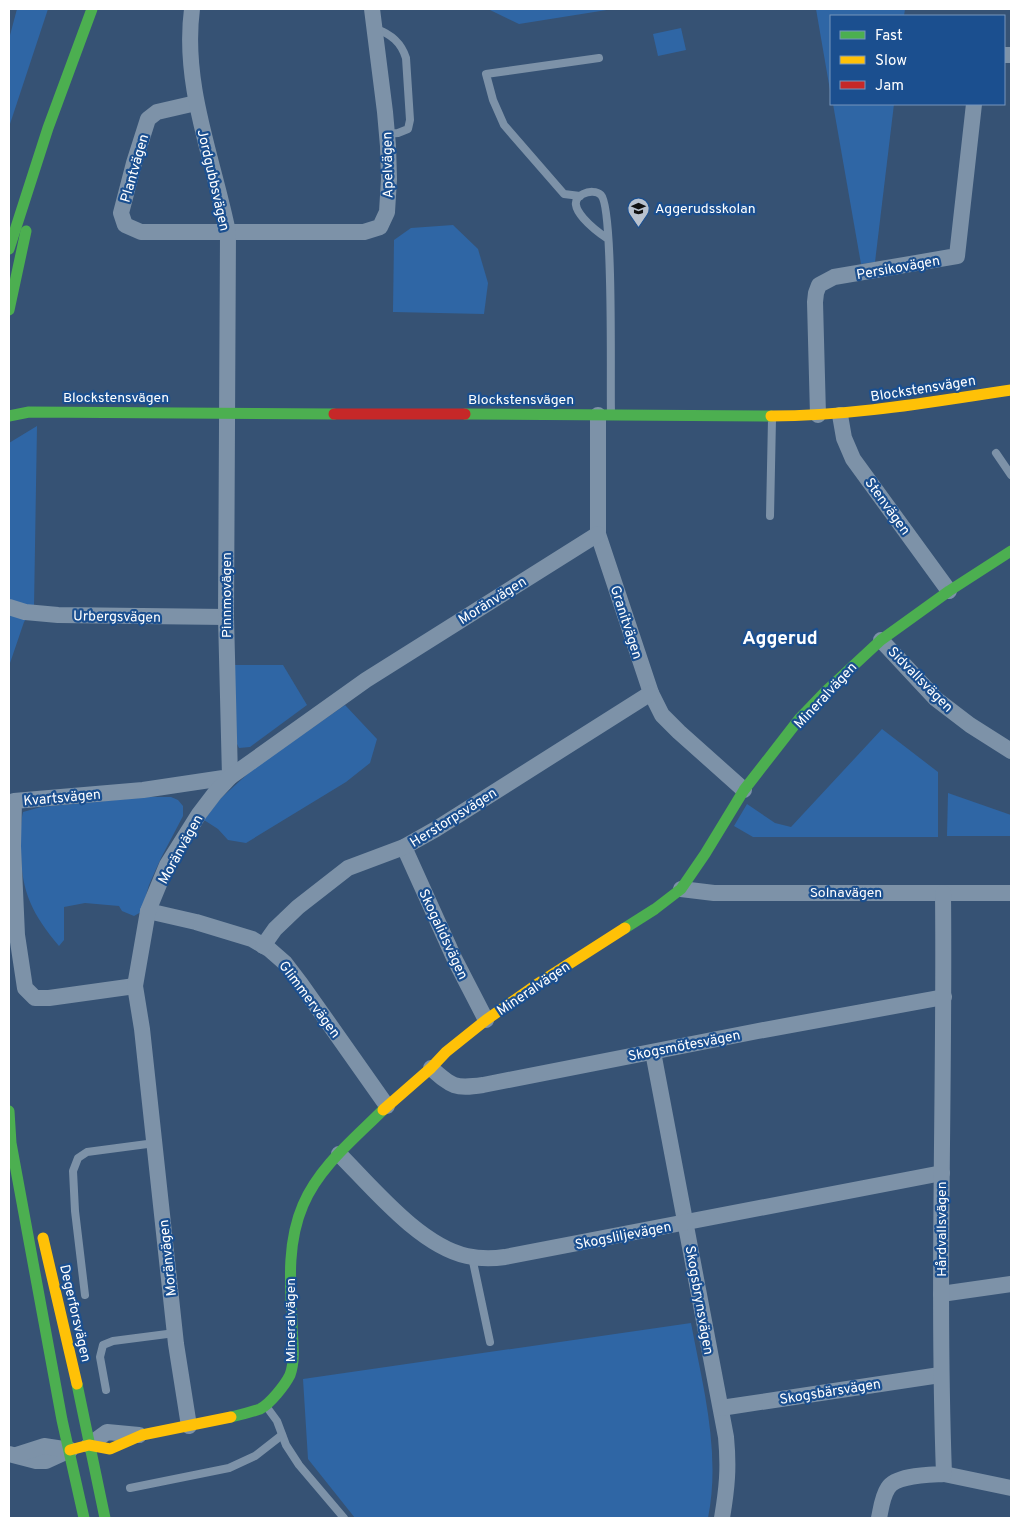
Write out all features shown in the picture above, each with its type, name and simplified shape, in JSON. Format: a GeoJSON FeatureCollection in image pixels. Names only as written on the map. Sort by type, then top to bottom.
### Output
{"type":"FeatureCollection","features":[{"type":"Feature","properties":{"kind":"street"},"geometry":{"type":"LineString","coordinates":[[9,250],[23,200],[92,9]]}},
{"type":"Feature","properties":{"kind":"street","name":"Jordgubbsvägen"},"geometry":{"type":"LineString","coordinates":[[192,9],[190,41],[191,76],[228,232],[226,413]]}},
{"type":"Feature","properties":{"kind":"street","name":"Apelvägen"},"geometry":{"type":"LineString","coordinates":[[228,232],[364,232],[380,227],[388,212],[389,179],[387,134],[376,28],[372,9]]}},
{"type":"Feature","properties":{"kind":"street","name":"Plantvägen"},"geometry":{"type":"LineString","coordinates":[[196,103],[157,112],[148,119],[121,213],[126,226],[140,232],[228,232]]}},
{"type":"Feature","properties":{"kind":"street","name":"Persikovägen"},"geometry":{"type":"LineString","coordinates":[[818,415],[816,293],[819,285],[834,277],[957,256],[974,105]]}},
{"type":"Feature","properties":{"kind":"street"},"geometry":{"type":"LineString","coordinates":[[9,310],[49,125]]}},
{"type":"Feature","properties":{"kind":"street","name":"Blockstensvägen"},"geometry":{"type":"LineString","coordinates":[[9,416],[28,412],[772,417],[865,412],[1011,390]]}},
{"type":"Feature","properties":{"kind":"street","name":"Blockstensvägen"},"geometry":{"type":"LineString","coordinates":[[9,404],[28,412]]}},
{"type":"Feature","properties":{"kind":"street","name":"Pinnmovägen"},"geometry":{"type":"LineString","coordinates":[[226,413],[226,617],[230,777]]}},
{"type":"Feature","properties":{"kind":"street","name":"Stenvägen"},"geometry":{"type":"LineString","coordinates":[[840,414],[844,438],[854,458],[949,591]]}},
{"type":"Feature","properties":{"kind":"street","name":"Granitvägen"},"geometry":{"type":"LineString","coordinates":[[605,415],[598,534],[651,693],[662,715],[744,790]]}},
{"type":"Feature","properties":{"kind":"street","name":"Moränvägen"},"geometry":{"type":"LineString","coordinates":[[189,1426],[175,1333],[142,1029],[135,986],[148,911],[168,865],[199,814],[230,777],[366,680],[598,534]]}},
{"type":"Feature","properties":{"kind":"street","name":"Mineralvägen"},"geometry":{"type":"LineString","coordinates":[[90,1445],[107,1432],[142,1435],[239,1415],[262,1408],[279,1392],[290,1374],[293,1351],[290,1292],[291,1256],[295,1230],[304,1205],[319,1178],[339,1154],[387,1106],[431,1068],[446,1052],[486,1020],[536,985],[655,910],[681,889],[744,790],[812,705],[881,640],[949,591],[1009,557]]}},
{"type":"Feature","properties":{"kind":"street","name":"Urbergsvägen"},"geometry":{"type":"LineString","coordinates":[[9,607],[25,612],[58,615],[226,617]]}},
{"type":"Feature","properties":{"kind":"street","name":"Sidvallsvägen"},"geometry":{"type":"LineString","coordinates":[[881,640],[936,699],[970,725],[1011,751]]}},
{"type":"Feature","properties":{"kind":"street","name":"Herstorpsvägen"},"geometry":{"type":"LineString","coordinates":[[263,946],[275,929],[298,907],[348,868],[404,847],[436,829],[651,693]]}},
{"type":"Feature","properties":{"kind":"street","name":"Kvartsvägen"},"geometry":{"type":"LineString","coordinates":[[135,986],[49,998],[35,998],[26,988],[17,935],[12,801],[143,790],[230,777]]}},
{"type":"Feature","properties":{"kind":"street","name":"Skogalidsvägen"},"geometry":{"type":"LineString","coordinates":[[404,847],[455,960],[486,1020]]}},
{"type":"Feature","properties":{"kind":"street","name":"Solnavägen"},"geometry":{"type":"LineString","coordinates":[[681,889],[714,893],[1011,893]]}},
{"type":"Feature","properties":{"kind":"street","name":"Hårdvallsvägen"},"geometry":{"type":"LineString","coordinates":[[943,893],[944,997],[940,1374],[944,1474]]}},
{"type":"Feature","properties":{"kind":"street","name":"Glimmervägen"},"geometry":{"type":"LineString","coordinates":[[148,911],[196,922],[252,939],[263,946],[285,964],[387,1106]]}},
{"type":"Feature","properties":{"kind":"street","name":"Skogsmötesvägen"},"geometry":{"type":"LineString","coordinates":[[431,1068],[448,1083],[461,1088],[944,997]]}},
{"type":"Feature","properties":{"kind":"street","name":"Skogsbrynsvägen"},"geometry":{"type":"LineString","coordinates":[[653,1052],[721,1408],[729,1464],[728,1486],[722,1518]]}},
{"type":"Feature","properties":{"kind":"street"},"geometry":{"type":"LineString","coordinates":[[9,1114],[20,1140],[29,1178]]}},
{"type":"Feature","properties":{"kind":"street"},"geometry":{"type":"LineString","coordinates":[[9,1114],[11,1143],[62,1420],[84,1518]]}},
{"type":"Feature","properties":{"kind":"street","name":"Skogsliljevägen"},"geometry":{"type":"LineString","coordinates":[[339,1154],[424,1236],[449,1250],[472,1257],[488,1259],[942,1173]]}},
{"type":"Feature","properties":{"kind":"street","name":"Degerforsvägen"},"geometry":{"type":"LineString","coordinates":[[40,1224],[105,1518]]}},
{"type":"Feature","properties":{"kind":"street"},"geometry":{"type":"LineString","coordinates":[[941,1294],[1011,1284]]}},
{"type":"Feature","properties":{"kind":"street","name":"Skogsbärsvägen"},"geometry":{"type":"LineString","coordinates":[[721,1408],[940,1374]]}},
{"type":"Feature","properties":{"kind":"street"},"geometry":{"type":"LineString","coordinates":[[12,1455],[44,1446],[70,1450],[90,1445]]}},
{"type":"Feature","properties":{"kind":"street"},"geometry":{"type":"LineString","coordinates":[[879,1518],[888,1487],[900,1480],[944,1474],[1011,1488]]}},
{"type":"Feature","properties":{"kind":"lane"},"geometry":{"type":"LineString","coordinates":[[376,28],[388,33],[397,41],[404,49],[406,58],[410,120],[408,129],[398,133],[387,134]]}},
{"type":"Feature","properties":{"kind":"lane"},"geometry":{"type":"LineString","coordinates":[[599,58],[486,74],[493,100],[504,125],[564,194],[580,196],[595,192],[601,195],[604,200],[608,239],[611,335],[605,415]]}},
{"type":"Feature","properties":{"kind":"lane"},"geometry":{"type":"LineString","coordinates":[[580,196],[577,208],[584,221],[608,239]]}},
{"type":"Feature","properties":{"kind":"lane"},"geometry":{"type":"LineString","coordinates":[[770,516],[772,417]]}},
{"type":"Feature","properties":{"kind":"lane"},"geometry":{"type":"LineString","coordinates":[[996,453],[1011,476]]}},
{"type":"Feature","properties":{"kind":"lane"},"geometry":{"type":"LineString","coordinates":[[85,1295],[75,1211],[74,1166],[78,1158],[87,1152],[155,1143]]}},
{"type":"Feature","properties":{"kind":"lane"},"geometry":{"type":"LineString","coordinates":[[472,1257],[490,1342]]}},
{"type":"Feature","properties":{"kind":"lane"},"geometry":{"type":"LineString","coordinates":[[106,1390],[100,1357],[104,1346],[112,1341],[175,1333]]}},
{"type":"Feature","properties":{"kind":"lane"},"geometry":{"type":"LineString","coordinates":[[265,1404],[277,1421],[286,1444],[299,1465],[344,1518]]}},
{"type":"Feature","properties":{"kind":"lane"},"geometry":{"type":"LineString","coordinates":[[130,1488],[229,1468],[255,1456],[282,1435]]}},
{"type":"Feature","properties":{"kind":"shaded area"},"geometry":{"type":"Polygon","coordinates":[[[17,9],[48,9],[9,127],[9,39],[17,9]]]}},
{"type":"Feature","properties":{"kind":"shaded area"},"geometry":{"type":"Polygon","coordinates":[[[488,9],[613,9],[519,24],[488,9]]]}},
{"type":"Feature","properties":{"kind":"shaded area"},"geometry":{"type":"Polygon","coordinates":[[[816,9],[905,9],[904,15],[830,15],[830,90],[816,9]]]}},
{"type":"Feature","properties":{"kind":"shaded area"},"geometry":{"type":"Polygon","coordinates":[[[681,28],[686,50],[658,56],[653,34],[681,28]]]}},
{"type":"Feature","properties":{"kind":"shaded area"},"geometry":{"type":"Polygon","coordinates":[[[833,105],[894,105],[875,262],[861,264],[833,105]]]}},
{"type":"Feature","properties":{"kind":"shaded area"},"geometry":{"type":"Polygon","coordinates":[[[453,225],[478,249],[488,283],[484,314],[393,312],[394,240],[411,228],[453,225]]]}},
{"type":"Feature","properties":{"kind":"shaded area"},"geometry":{"type":"Polygon","coordinates":[[[37,426],[34,607],[24,622],[9,666],[9,443],[37,426]]]}},
{"type":"Feature","properties":{"kind":"shaded area"},"geometry":{"type":"Polygon","coordinates":[[[232,665],[283,665],[307,705],[250,747],[239,748],[236,742],[232,665]]]}},
{"type":"Feature","properties":{"kind":"shaded area"},"geometry":{"type":"Polygon","coordinates":[[[345,705],[377,739],[370,763],[346,782],[246,843],[228,840],[218,829],[204,820],[220,799],[253,769],[345,705]]]}},
{"type":"Feature","properties":{"kind":"shaded area"},"geometry":{"type":"Polygon","coordinates":[[[882,729],[938,772],[938,837],[753,837],[734,826],[747,804],[775,823],[791,827],[882,729]]]}},
{"type":"Feature","properties":{"kind":"shaded area"},"geometry":{"type":"Polygon","coordinates":[[[948,793],[1011,815],[1011,836],[947,836],[948,793]]]}},
{"type":"Feature","properties":{"kind":"shaded area"},"geometry":{"type":"Polygon","coordinates":[[[148,797],[171,797],[178,800],[183,806],[183,816],[149,885],[141,912],[134,916],[122,911],[119,906],[85,903],[64,907],[64,940],[59,946],[42,924],[26,891],[22,866],[21,822],[23,812],[41,807],[148,797]]]}},
{"type":"Feature","properties":{"kind":"shaded area"},"geometry":{"type":"Polygon","coordinates":[[[691,1323],[709,1420],[713,1469],[708,1518],[355,1518],[308,1459],[303,1379],[691,1323]]]}},
{"type":"Feature","properties":{"kind":"traffic: fast"},"geometry":{"type":"LineString","coordinates":[[9,249],[48,128],[92,9]]}},
{"type":"Feature","properties":{"kind":"traffic: fast"},"geometry":{"type":"LineString","coordinates":[[9,310],[26,231]]}},
{"type":"Feature","properties":{"kind":"traffic: fast"},"geometry":{"type":"LineString","coordinates":[[9,416],[29,412],[334,414]]}},
{"type":"Feature","properties":{"kind":"traffic: fast"},"geometry":{"type":"LineString","coordinates":[[465,414],[771,416]]}},
{"type":"Feature","properties":{"kind":"traffic: fast"},"geometry":{"type":"LineString","coordinates":[[625,928],[655,909],[681,889],[744,790],[800,718],[825,692],[881,640],[949,591],[1011,551]]}},
{"type":"Feature","properties":{"kind":"traffic: fast"},"geometry":{"type":"LineString","coordinates":[[231,1417],[264,1407],[277,1394],[290,1375],[293,1355],[291,1263],[294,1233],[298,1219],[303,1205],[318,1178],[349,1143],[383,1110]]}},
{"type":"Feature","properties":{"kind":"traffic: fast"},"geometry":{"type":"LineString","coordinates":[[9,1111],[11,1143],[62,1420],[84,1518]]}},
{"type":"Feature","properties":{"kind":"traffic: fast"},"geometry":{"type":"LineString","coordinates":[[77,1384],[105,1518]]}},
{"type":"Feature","properties":{"kind":"traffic: slow"},"geometry":{"type":"LineString","coordinates":[[771,416],[862,411],[1011,390]]}},
{"type":"Feature","properties":{"kind":"traffic: slow"},"geometry":{"type":"LineString","coordinates":[[383,1110],[431,1068],[446,1052],[486,1020],[536,985],[625,928]]}},
{"type":"Feature","properties":{"kind":"traffic: slow"},"geometry":{"type":"LineString","coordinates":[[43,1238],[77,1384]]}},
{"type":"Feature","properties":{"kind":"traffic: slow"},"geometry":{"type":"LineString","coordinates":[[70,1450],[89,1445],[110,1449],[142,1435],[231,1417]]}},
{"type":"Feature","properties":{"kind":"traffic: jam"},"geometry":{"type":"LineString","coordinates":[[334,414],[465,414]]}},
{"type":"Feature","properties":{"kind":"place","name":"Aggerudsskolan"},"geometry":{"type":"Point","coordinates":[639,227]}},
{"type":"Feature","properties":{"kind":"district","name":"Aggerud"},"geometry":{"type":"Point","coordinates":[780,637]}}]}
